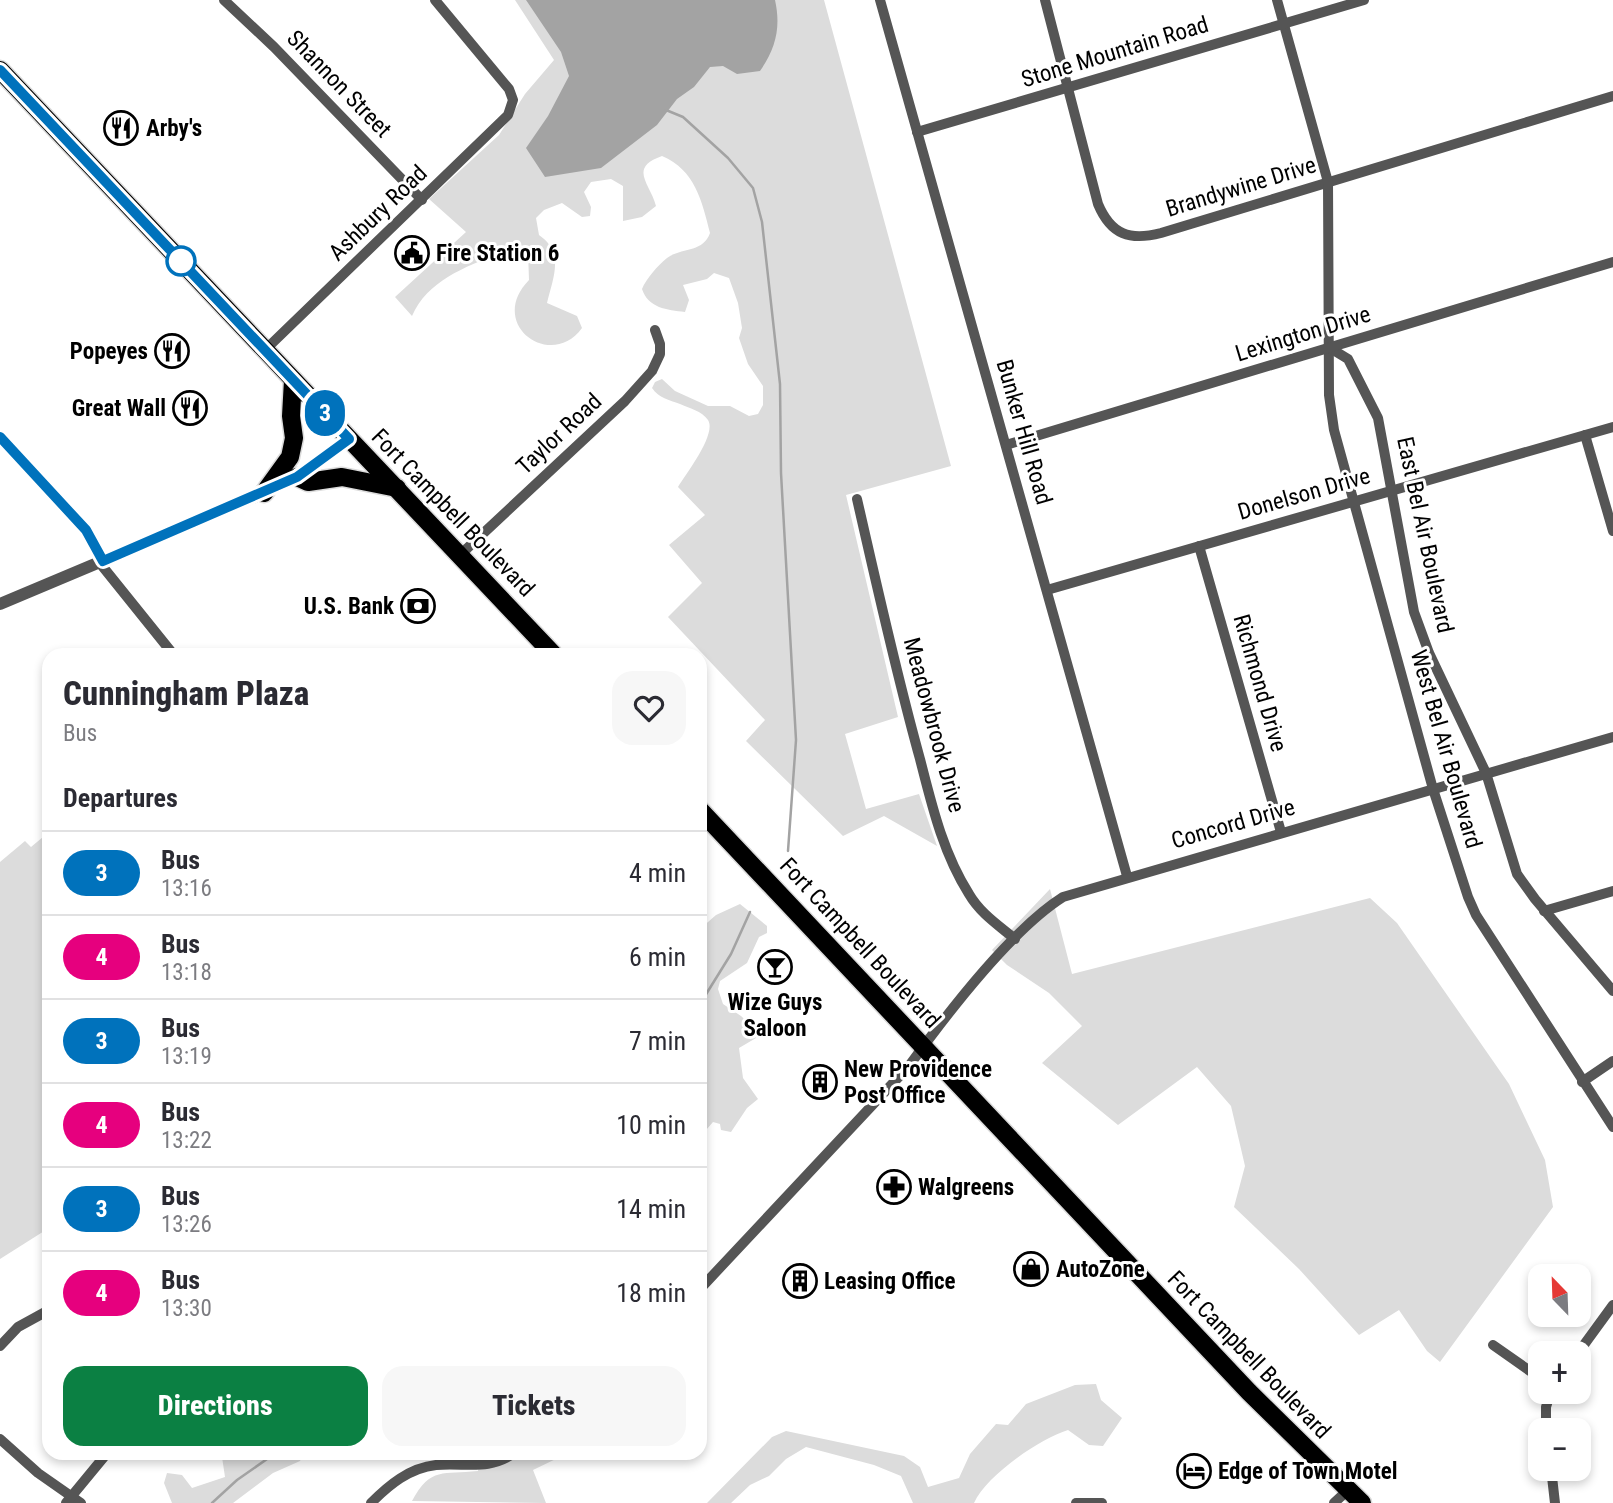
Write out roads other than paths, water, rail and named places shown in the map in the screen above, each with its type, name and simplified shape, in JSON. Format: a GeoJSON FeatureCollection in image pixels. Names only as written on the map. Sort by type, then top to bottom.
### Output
{"type":"FeatureCollection","features":[{"type":"Feature","properties":{"kind":"highway","name":"Fort Campbell Boulevard"},"geometry":{"type":"LineString","coordinates":[[0,70],[547,648]]}},
{"type":"Feature","properties":{"kind":"highway"},"geometry":{"type":"LineString","coordinates":[[264,493],[290,457],[294,438],[291,416],[293,380]]}},
{"type":"Feature","properties":{"kind":"highway"},"geometry":{"type":"LineString","coordinates":[[297,477],[308,482],[342,477],[397,488]]}},
{"type":"Feature","properties":{"kind":"highway","name":"Fort Campbell Boulevard"},"geometry":{"type":"LineString","coordinates":[[707,817],[1237,1380],[1341,1497],[1362,1503]]}},
{"type":"Feature","properties":{"kind":"street","name":"Shannon Street"},"geometry":{"type":"LineString","coordinates":[[224,0],[274,47],[422,200]]}},
{"type":"Feature","properties":{"kind":"street","name":"Ashbury Road"},"geometry":{"type":"LineString","coordinates":[[264,351],[508,115],[513,100],[509,89],[435,0]]}},
{"type":"Feature","properties":{"kind":"street","name":"Bunker Hill Road"},"geometry":{"type":"LineString","coordinates":[[880,0],[1127,876]]}},
{"type":"Feature","properties":{"kind":"street","name":"Brandywine Drive"},"geometry":{"type":"LineString","coordinates":[[1045,0],[1103,216],[1116,232],[1130,238],[1161,233],[1613,96]]}},
{"type":"Feature","properties":{"kind":"street","name":"West Bel Air Boulevard"},"geometry":{"type":"LineString","coordinates":[[1277,0],[1328,182],[1329,394],[1334,430],[1433,789],[1476,915],[1613,1127]]}},
{"type":"Feature","properties":{"kind":"street","name":"Stone Mountain Road"},"geometry":{"type":"LineString","coordinates":[[917,132],[1364,0]]}},
{"type":"Feature","properties":{"kind":"street","name":"Lexington Drive"},"geometry":{"type":"LineString","coordinates":[[1006,445],[1613,262]]}},
{"type":"Feature","properties":{"kind":"street","name":"Taylor Road"},"geometry":{"type":"LineString","coordinates":[[460,555],[625,401],[652,371],[660,354],[655,330]]}},
{"type":"Feature","properties":{"kind":"street","name":"East Bel Air Boulevard"},"geometry":{"type":"LineString","coordinates":[[1330,348],[1348,359],[1374,409],[1393,490],[1414,612],[1429,653],[1486,773],[1517,874],[1544,911],[1613,991]]}},
{"type":"Feature","properties":{"kind":"street","name":"Donelson Drive"},"geometry":{"type":"LineString","coordinates":[[1047,590],[1613,427]]}},
{"type":"Feature","properties":{"kind":"street"},"geometry":{"type":"LineString","coordinates":[[1585,435],[1613,531]]}},
{"type":"Feature","properties":{"kind":"street"},"geometry":{"type":"LineString","coordinates":[[0,604],[264,493],[297,477],[349,439]]}},
{"type":"Feature","properties":{"kind":"street","name":"Meadowbrook Drive"},"geometry":{"type":"LineString","coordinates":[[857,499],[907,714],[942,837],[953,867],[970,897],[986,916],[1015,939]]}},
{"type":"Feature","properties":{"kind":"street","name":"Richmond Drive"},"geometry":{"type":"LineString","coordinates":[[1199,546],[1281,832]]}},
{"type":"Feature","properties":{"kind":"street"},"geometry":{"type":"LineString","coordinates":[[99,562],[168,648]]}},
{"type":"Feature","properties":{"kind":"street","name":"Concord Drive"},"geometry":{"type":"LineString","coordinates":[[707,1282],[785,1202],[1015,939],[1045,908],[1063,897],[1127,876],[1613,737]]}},
{"type":"Feature","properties":{"kind":"street"},"geometry":{"type":"LineString","coordinates":[[1544,911],[1613,891]]}},
{"type":"Feature","properties":{"kind":"street"},"geometry":{"type":"LineString","coordinates":[[1582,1082],[1613,1061]]}},
{"type":"Feature","properties":{"kind":"street"},"geometry":{"type":"LineString","coordinates":[[1587,1341],[1613,1305]]}},
{"type":"Feature","properties":{"kind":"street"},"geometry":{"type":"LineString","coordinates":[[0,1346],[18,1327],[42,1314]]}},
{"type":"Feature","properties":{"kind":"street"},"geometry":{"type":"LineString","coordinates":[[1493,1345],[1528,1370]]}},
{"type":"Feature","properties":{"kind":"street"},"geometry":{"type":"LineString","coordinates":[[0,1439],[68,1499],[81,1503]]}},
{"type":"Feature","properties":{"kind":"street"},"geometry":{"type":"LineString","coordinates":[[68,1499],[101,1460]]}},
{"type":"Feature","properties":{"kind":"street"},"geometry":{"type":"LineString","coordinates":[[371,1503],[392,1483],[415,1471],[437,1465],[466,1467],[492,1464],[500,1460]]}},
{"type":"Feature","properties":{"kind":"street"},"geometry":{"type":"LineString","coordinates":[[1552,1481],[1555,1503]]}},
{"type":"Feature","properties":{"kind":"street"},"geometry":{"type":"LineString","coordinates":[[1076,1503],[1101,1503]]}},
{"type":"Feature","properties":{"kind":"waterway"},"geometry":{"type":"LineString","coordinates":[[666,110],[683,117],[728,158],[753,188],[762,222],[780,384],[781,473],[796,740],[788,851]]}},
{"type":"Feature","properties":{"kind":"waterway"},"geometry":{"type":"LineString","coordinates":[[707,993],[731,954],[750,912]]}},
{"type":"Feature","properties":{"kind":"waterway"},"geometry":{"type":"LineString","coordinates":[[212,1503],[237,1480],[266,1460]]}},
{"type":"Feature","properties":{"kind":"place","name":"Arby's"},"geometry":{"type":"Point","coordinates":[121,128]}},
{"type":"Feature","properties":{"kind":"place","name":"Fire Station 6"},"geometry":{"type":"Point","coordinates":[412,253]}},
{"type":"Feature","properties":{"kind":"place","name":"Popeyes"},"geometry":{"type":"Point","coordinates":[172,351]}},
{"type":"Feature","properties":{"kind":"place","name":"Great Wall"},"geometry":{"type":"Point","coordinates":[190,408]}},
{"type":"Feature","properties":{"kind":"place","name":"U.S. Bank"},"geometry":{"type":"Point","coordinates":[418,606]}},
{"type":"Feature","properties":{"kind":"place","name":"Wize Guys Saloon"},"geometry":{"type":"Point","coordinates":[775,967]}},
{"type":"Feature","properties":{"kind":"place","name":"New Providence Post Office"},"geometry":{"type":"Point","coordinates":[820,1082]}},
{"type":"Feature","properties":{"kind":"place","name":"Walgreens"},"geometry":{"type":"Point","coordinates":[894,1187]}},
{"type":"Feature","properties":{"kind":"place","name":"AutoZone"},"geometry":{"type":"Point","coordinates":[1031,1269]}},
{"type":"Feature","properties":{"kind":"place","name":"Leasing Office"},"geometry":{"type":"Point","coordinates":[800,1281]}},
{"type":"Feature","properties":{"kind":"place","name":"Edge of Town Motel"},"geometry":{"type":"Point","coordinates":[1194,1471]}}]}
